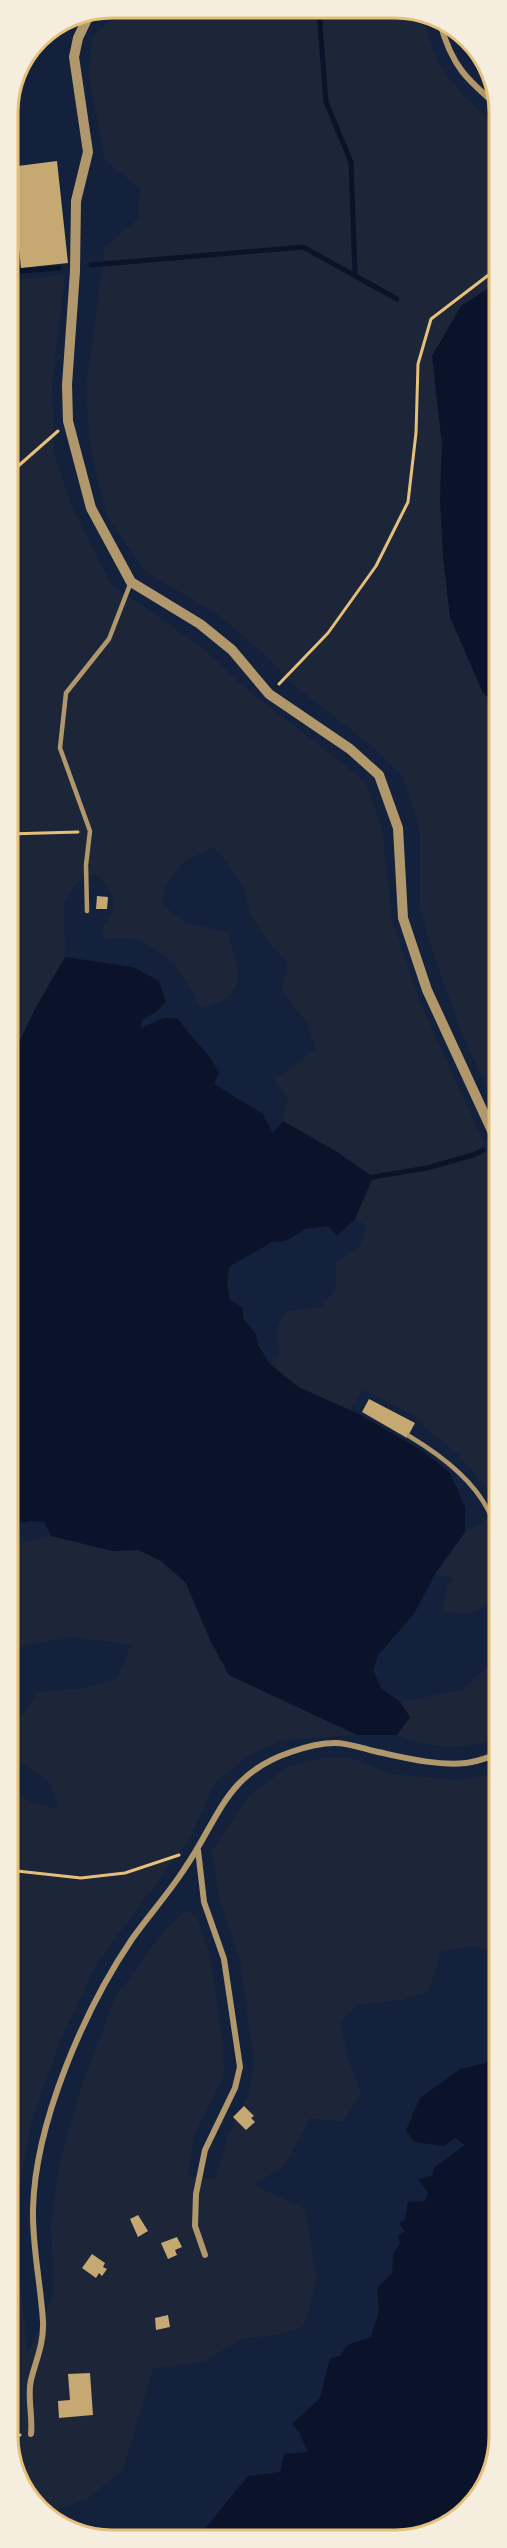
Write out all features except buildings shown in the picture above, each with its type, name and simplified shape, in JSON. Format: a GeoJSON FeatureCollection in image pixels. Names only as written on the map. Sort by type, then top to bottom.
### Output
{"type":"FeatureCollection","features":[{"type":"Feature","properties":{"kind":"street"},"geometry":{"type":"LineString","coordinates":[[86,22],[78,38],[74,57],[88,152],[76,201],[68,422],[92,508],[131,582],[200,624],[232,650],[269,694],[350,749],[379,775],[398,828],[403,918],[427,990],[489,1124]]}},
{"type":"Feature","properties":{"kind":"street"},"geometry":{"type":"LineString","coordinates":[[442,31],[448,50],[469,82],[488,97]]}},
{"type":"Feature","properties":{"kind":"street"},"geometry":{"type":"LineString","coordinates":[[31,2434],[31,2381],[43,2340],[33,2209],[36,2180],[51,2110],[69,2062],[104,1984],[133,1937],[171,1889],[198,1849],[221,1804],[239,1782],[258,1767],[289,1752],[318,1744],[335,1743],[406,1758],[443,1763],[467,1763],[489,1757]]}},
{"type":"Feature","properties":{"kind":"street"},"geometry":{"type":"LineString","coordinates":[[198,1849],[204,1902],[224,1959],[240,2067],[235,2088],[205,2150],[196,2194],[195,2226],[205,2255]]}},
{"type":"Feature","properties":{"kind":"lane"},"geometry":{"type":"LineString","coordinates":[[87,911],[86,865],[90,831],[60,748],[66,693],[109,639],[131,582]]}},
{"type":"Feature","properties":{"kind":"lane"},"geometry":{"type":"LineString","coordinates":[[409,1436],[457,1471],[489,1512]]}},
{"type":"Feature","properties":{"kind":"path"},"geometry":{"type":"LineString","coordinates":[[269,694],[328,633],[376,566],[408,502],[416,433],[418,364],[430,319],[489,275]]}},
{"type":"Feature","properties":{"kind":"path"},"geometry":{"type":"LineString","coordinates":[[18,467],[68,422]]}},
{"type":"Feature","properties":{"kind":"path"},"geometry":{"type":"LineString","coordinates":[[18,834],[90,831]]}},
{"type":"Feature","properties":{"kind":"path"},"geometry":{"type":"LineString","coordinates":[[18,1871],[81,1878],[125,1874],[198,1849]]}},
{"type":"Feature","properties":{"kind":"shaded area"},"geometry":{"type":"Polygon","coordinates":[[[112,18],[395,18],[413,20],[426,24],[432,49],[449,78],[489,119],[489,288],[461,306],[442,445],[440,499],[482,691],[489,699],[489,1093],[463,1036],[420,908],[420,831],[402,775],[374,748],[291,683],[269,659],[220,616],[146,572],[106,515],[90,445],[86,388],[105,247],[138,219],[140,189],[105,160],[88,72],[93,38],[112,18]]]}},
{"type":"Feature","properties":{"kind":"shaded area"},"geometry":{"type":"Polygon","coordinates":[[[65,274],[52,384],[54,454],[72,507],[111,584],[203,648],[243,686],[365,781],[382,829],[392,920],[420,1002],[489,1154],[489,1491],[456,1452],[428,1430],[415,1416],[364,1390],[350,1410],[298,1387],[270,1364],[279,1356],[276,1330],[286,1311],[321,1307],[336,1288],[336,1262],[360,1246],[367,1226],[355,1219],[373,1177],[337,1152],[283,1121],[288,1099],[274,1080],[316,1049],[307,1024],[282,989],[288,964],[251,916],[244,889],[226,860],[214,847],[185,861],[165,885],[163,905],[186,923],[227,932],[235,959],[237,981],[227,997],[200,1008],[182,975],[165,956],[133,939],[104,939],[101,928],[108,921],[114,907],[111,893],[95,873],[76,883],[64,902],[65,957],[35,1009],[18,1045],[18,280],[65,274]]]}},
{"type":"Feature","properties":{"kind":"shaded area"},"geometry":{"type":"Polygon","coordinates":[[[489,288],[489,699],[482,691],[450,617],[443,557],[440,499],[442,445],[432,356],[461,306],[489,288]]]}},
{"type":"Feature","properties":{"kind":"shaded area"},"geometry":{"type":"Polygon","coordinates":[[[65,957],[133,967],[159,981],[166,1002],[156,1012],[142,1020],[141,1028],[164,1018],[178,1018],[215,1065],[219,1073],[214,1084],[263,1114],[273,1133],[283,1121],[337,1152],[373,1177],[355,1219],[337,1235],[328,1226],[306,1229],[285,1241],[272,1242],[229,1267],[227,1286],[230,1300],[243,1308],[243,1318],[256,1334],[258,1345],[270,1364],[298,1387],[359,1414],[423,1451],[450,1473],[465,1507],[465,1532],[435,1574],[414,1614],[378,1655],[373,1670],[381,1688],[400,1702],[410,1717],[397,1735],[357,1735],[229,1675],[210,1640],[186,1583],[161,1561],[138,1550],[113,1551],[51,1536],[44,1522],[18,1523],[18,1045],[35,1009],[65,957]]]}},
{"type":"Feature","properties":{"kind":"shaded area"},"geometry":{"type":"Polygon","coordinates":[[[489,1499],[489,1605],[468,1614],[443,1612],[447,1587],[455,1578],[435,1574],[465,1532],[486,1521],[489,1499]]]}},
{"type":"Feature","properties":{"kind":"shaded area"},"geometry":{"type":"Polygon","coordinates":[[[51,1536],[113,1551],[138,1550],[161,1561],[186,1583],[210,1640],[229,1675],[357,1735],[283,1740],[246,1757],[214,1784],[190,1838],[97,1963],[62,2037],[32,2118],[18,2197],[18,1796],[58,1809],[50,1783],[18,1760],[19,1720],[38,1692],[85,1688],[117,1679],[131,1645],[74,1637],[18,1646],[18,1544],[51,1536]]]}},
{"type":"Feature","properties":{"kind":"shaded area"},"geometry":{"type":"Polygon","coordinates":[[[489,1666],[489,1740],[448,1747],[397,1735],[410,1717],[400,1702],[462,1690],[489,1666]]]}},
{"type":"Feature","properties":{"kind":"shaded area"},"geometry":{"type":"Polygon","coordinates":[[[322,1758],[351,1758],[392,1774],[455,1780],[489,1775],[489,1951],[475,1946],[441,1951],[429,1991],[402,2000],[356,2005],[341,2022],[347,2057],[361,2094],[343,2122],[310,2118],[284,2166],[254,2185],[305,2209],[317,2278],[304,2326],[277,2335],[241,2339],[206,2361],[153,2369],[123,2470],[87,2499],[55,2510],[37,2493],[21,2460],[18,2436],[18,2264],[28,2353],[54,2293],[51,2222],[60,2160],[82,2085],[115,1998],[163,1932],[186,1910],[196,1916],[210,1956],[223,2045],[224,2075],[194,2135],[187,2176],[215,2179],[228,2136],[248,2095],[254,2063],[240,1960],[220,1900],[211,1852],[247,1798],[286,1768],[322,1758]]]}},
{"type":"Feature","properties":{"kind":"shaded area"},"geometry":{"type":"Polygon","coordinates":[[[489,2062],[489,2442],[482,2472],[473,2488],[461,2502],[447,2514],[419,2527],[395,2530],[204,2530],[248,2476],[280,2472],[284,2454],[308,2452],[299,2432],[292,2424],[320,2398],[330,2358],[340,2356],[347,2345],[371,2337],[379,2312],[377,2288],[392,2273],[393,2255],[400,2243],[398,2236],[405,2231],[399,2223],[405,2220],[408,2202],[425,2201],[428,2193],[418,2179],[431,2176],[435,2167],[465,2145],[455,2138],[444,2146],[414,2142],[406,2130],[420,2098],[460,2069],[489,2062]]]}},
{"type":"Feature","properties":{"kind":"waterway"},"geometry":{"type":"LineString","coordinates":[[319,18],[326,102],[351,162],[355,274]]}},
{"type":"Feature","properties":{"kind":"waterway"},"geometry":{"type":"LineString","coordinates":[[91,265],[303,247],[397,299]]}},
{"type":"Feature","properties":{"kind":"waterway"},"geometry":{"type":"LineString","coordinates":[[18,271],[59,268]]}},
{"type":"Feature","properties":{"kind":"waterway"},"geometry":{"type":"LineString","coordinates":[[373,1177],[427,1168],[483,1150]]}}]}
